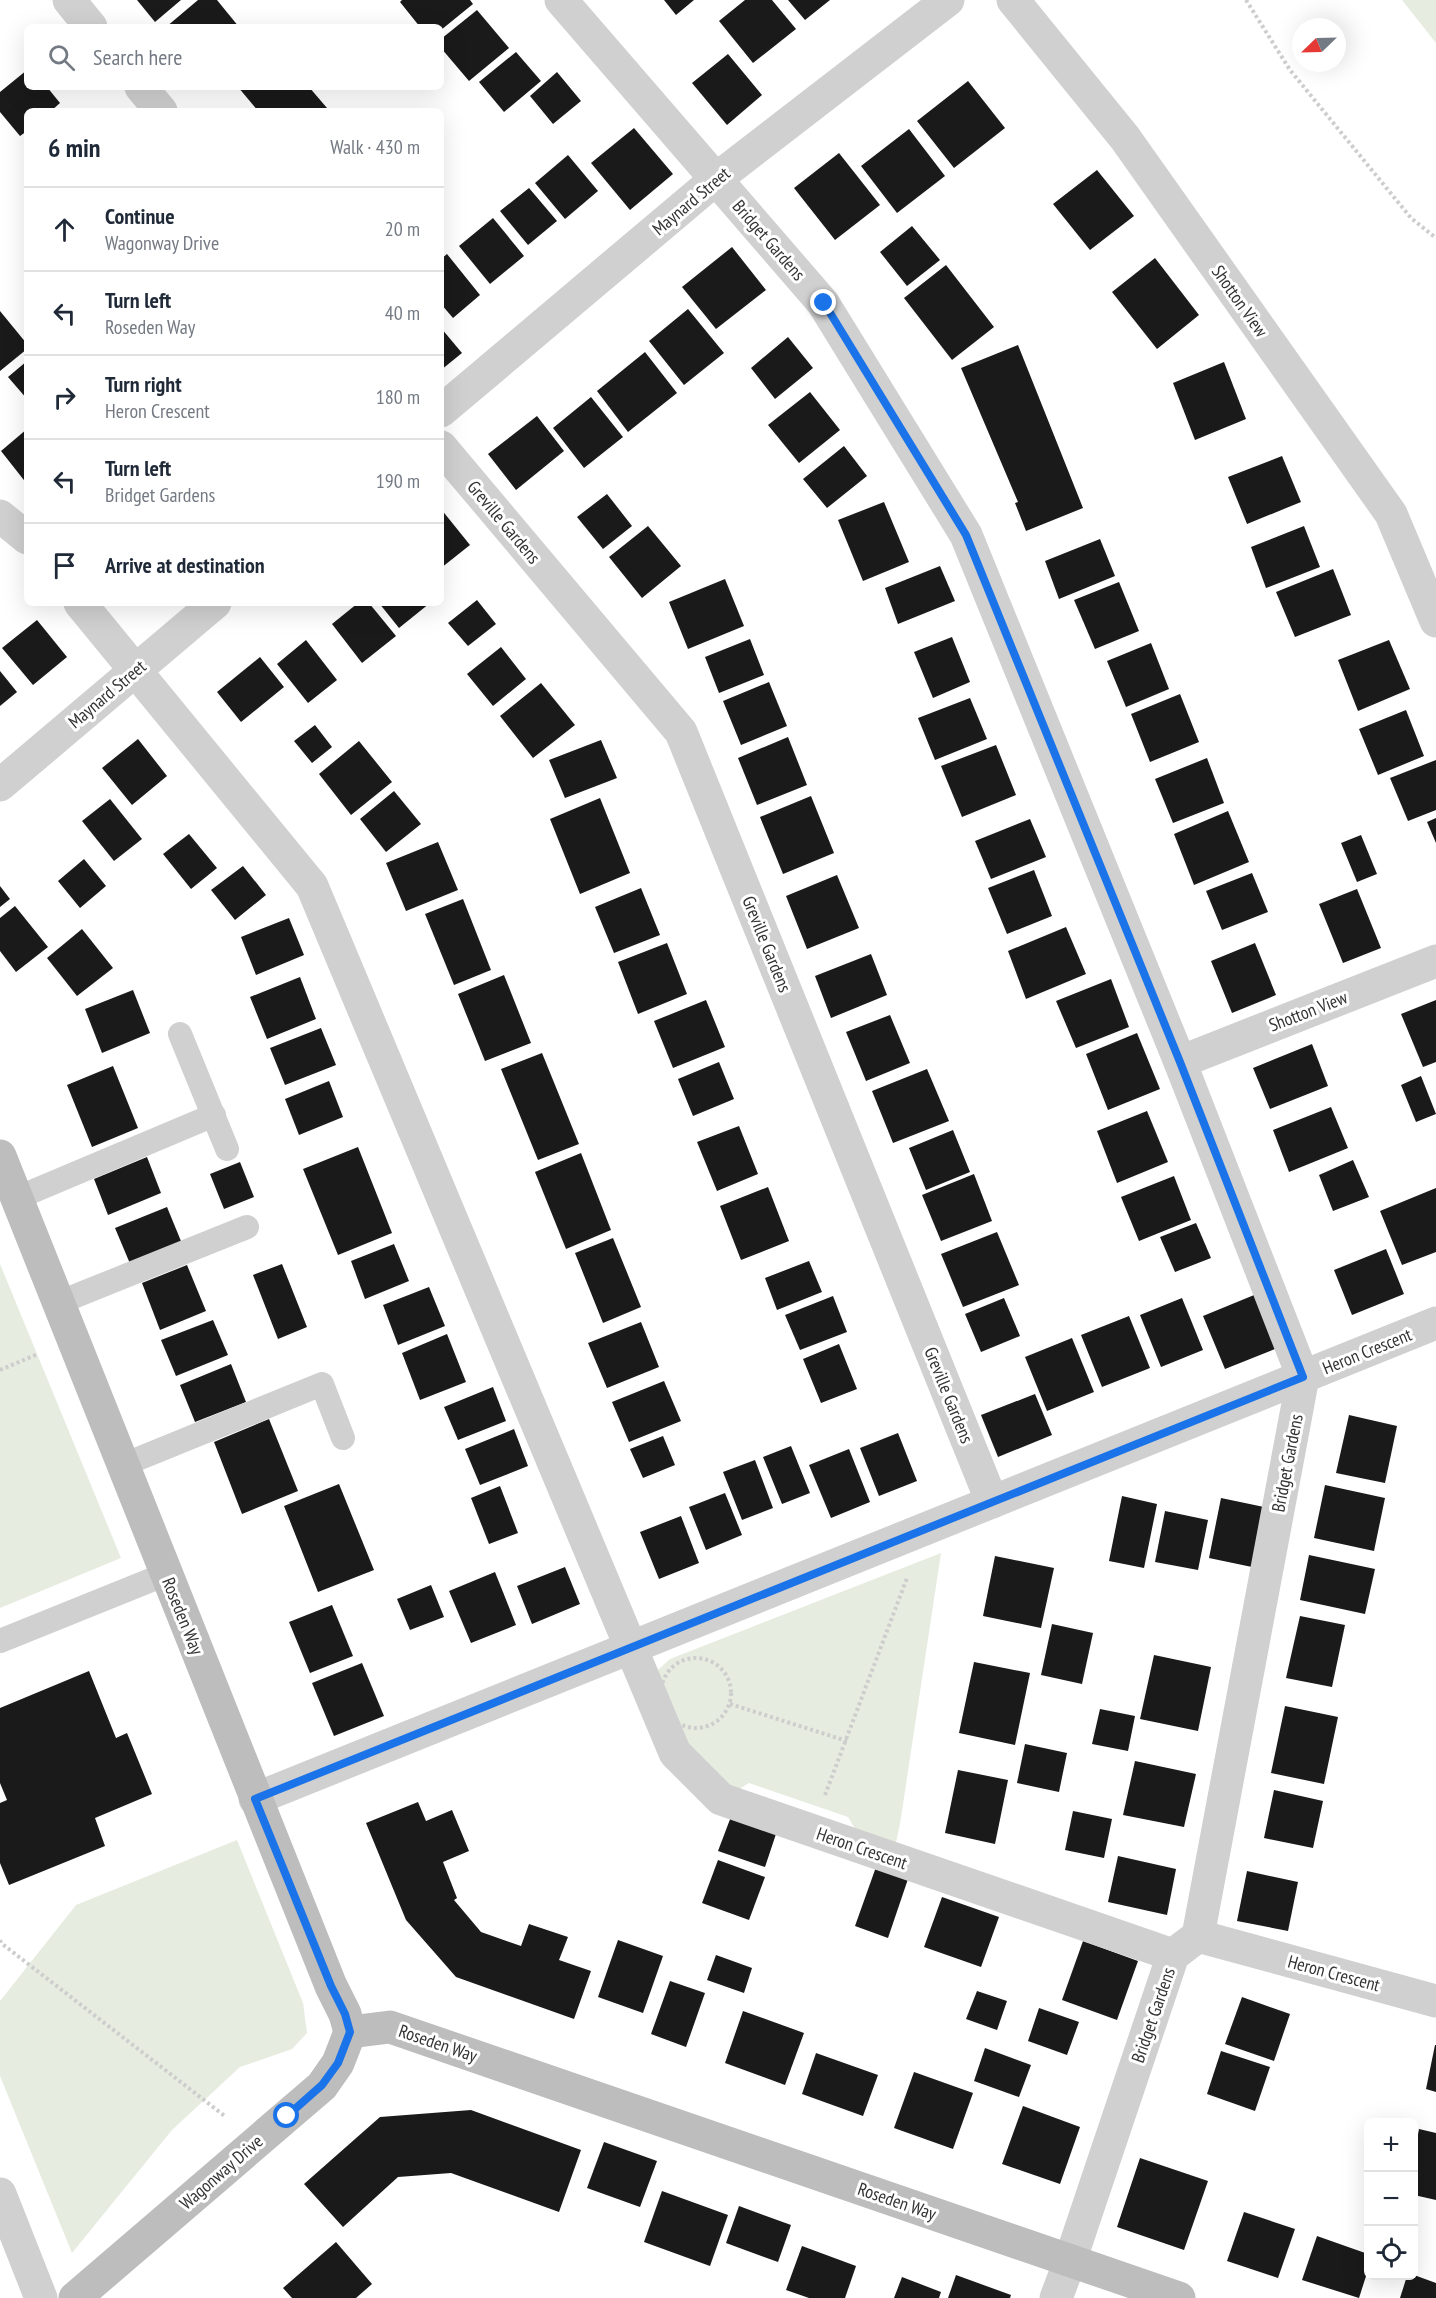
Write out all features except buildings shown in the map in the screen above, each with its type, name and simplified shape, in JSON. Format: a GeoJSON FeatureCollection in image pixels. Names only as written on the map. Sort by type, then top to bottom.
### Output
{"type":"FeatureCollection","features":[{"type":"Feature","properties":{"kind":"street"},"geometry":{"type":"LineString","coordinates":[[69,0],[89,24]]}},
{"type":"Feature","properties":{"kind":"street","name":"Bridget Gardens"},"geometry":{"type":"LineString","coordinates":[[561,0],[824,303],[966,535],[1180,1062],[1303,1377],[1185,1946],[1056,2298]]}},
{"type":"Feature","properties":{"kind":"street","name":"Maynard Street"},"geometry":{"type":"LineString","coordinates":[[444,408],[716,179],[948,0]]}},
{"type":"Feature","properties":{"kind":"street","name":"Shotton View"},"geometry":{"type":"LineString","coordinates":[[1013,0],[1125,138],[1391,514],[1436,621]]}},
{"type":"Feature","properties":{"kind":"street"},"geometry":{"type":"LineString","coordinates":[[144,90],[158,108]]}},
{"type":"Feature","properties":{"kind":"street","name":"Greville Gardens"},"geometry":{"type":"LineString","coordinates":[[444,451],[681,732],[992,1502]]}},
{"type":"Feature","properties":{"kind":"street"},"geometry":{"type":"LineString","coordinates":[[82,606],[312,886],[630,1648]]}},
{"type":"Feature","properties":{"kind":"street","name":"Maynard Street"},"geometry":{"type":"LineString","coordinates":[[0,785],[211,606]]}},
{"type":"Feature","properties":{"kind":"street","name":"Shotton View"},"geometry":{"type":"LineString","coordinates":[[1180,1062],[1436,961]]}},
{"type":"Feature","properties":{"kind":"street","name":"Roseden Way"},"geometry":{"type":"LineString","coordinates":[[0,1156],[255,1799],[331,1986],[345,2014],[350,2032],[390,2026],[1179,2298]]}},
{"type":"Feature","properties":{"kind":"street","name":"Heron Crescent"},"geometry":{"type":"LineString","coordinates":[[255,1799],[1436,1323]]}},
{"type":"Feature","properties":{"kind":"street","name":"Heron Crescent"},"geometry":{"type":"LineString","coordinates":[[630,1648],[675,1753],[722,1799],[1185,1946],[1436,2001]]}},
{"type":"Feature","properties":{"kind":"street","name":"Wagonway Drive"},"geometry":{"type":"LineString","coordinates":[[75,2298],[322,2085],[338,2063],[350,2032]]}},
{"type":"Feature","properties":{"kind":"street"},"geometry":{"type":"LineString","coordinates":[[0,2194],[8,2236],[40,2298]]}},
{"type":"Feature","properties":{"kind":"lane"},"geometry":{"type":"LineString","coordinates":[[180,1034],[227,1149]]}},
{"type":"Feature","properties":{"kind":"lane"},"geometry":{"type":"LineString","coordinates":[[17,1198],[214,1115]]}},
{"type":"Feature","properties":{"kind":"lane"},"geometry":{"type":"LineString","coordinates":[[58,1303],[248,1227]]}},
{"type":"Feature","properties":{"kind":"lane"},"geometry":{"type":"LineString","coordinates":[[123,1465],[322,1384],[343,1438]]}},
{"type":"Feature","properties":{"kind":"lane"},"geometry":{"type":"LineString","coordinates":[[0,1641],[166,1574]]}},
{"type":"Feature","properties":{"kind":"path"},"geometry":{"type":"LineString","coordinates":[[1246,0],[1290,70],[1411,218],[1436,238]]}},
{"type":"Feature","properties":{"kind":"path"},"geometry":{"type":"LineString","coordinates":[[825,1796],[908,1575]]}},
{"type":"Feature","properties":{"kind":"path"},"geometry":{"type":"LineString","coordinates":[[703,1659],[723,1671],[729,1681],[731,1692],[729,1704],[724,1715],[716,1723],[693,1728],[681,1725],[666,1712],[662,1703],[662,1683],[673,1667],[681,1662],[703,1659]]}},
{"type":"Feature","properties":{"kind":"path"},"geometry":{"type":"LineString","coordinates":[[729,1704],[847,1741]]}},
{"type":"Feature","properties":{"kind":"path"},"geometry":{"type":"LineString","coordinates":[[0,1942],[257,2141]]}},
{"type":"Feature","properties":{"kind":"shaded area"},"geometry":{"type":"Polygon","coordinates":[[[1402,0],[1436,0],[1436,43],[1402,0]]]}},
{"type":"Feature","properties":{"kind":"shaded area"},"geometry":{"type":"Polygon","coordinates":[[[0,1264],[121,1558],[0,1608],[0,1264]]]}},
{"type":"Feature","properties":{"kind":"shaded area"},"geometry":{"type":"Polygon","coordinates":[[[941,1553],[894,1851],[862,1840],[848,1817],[749,1783],[728,1796],[675,1753],[652,1679],[670,1659],[941,1553]]]}},
{"type":"Feature","properties":{"kind":"shaded area"},"geometry":{"type":"Polygon","coordinates":[[[237,1840],[303,2003],[307,2033],[292,2049],[240,2067],[172,2130],[72,2253],[0,2076],[0,2001],[76,1905],[237,1840]]]}},
{"type":"Feature","properties":{"kind":"route"},"geometry":{"type":"LineString","coordinates":[[287,2116],[322,2085],[338,2063],[350,2032],[345,2014],[331,1986],[255,1799],[1303,1377],[1180,1062],[966,535],[824,303]]}}]}
